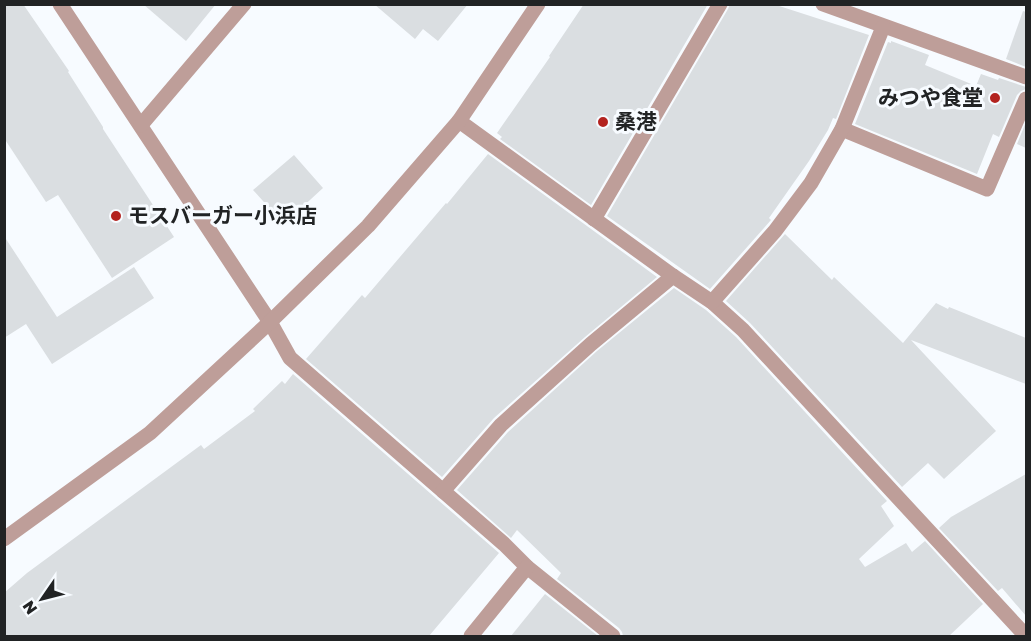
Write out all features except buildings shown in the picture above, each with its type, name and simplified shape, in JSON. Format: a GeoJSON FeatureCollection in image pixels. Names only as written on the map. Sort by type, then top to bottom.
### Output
{"type":"FeatureCollection","features":[{"type":"Feature","properties":{"kind":"street"},"geometry":{"type":"LineString","coordinates":[[60,4],[270,321],[290,358],[504,544],[527,567],[613,636]]}},
{"type":"Feature","properties":{"kind":"street"},"geometry":{"type":"LineString","coordinates":[[141,125],[244,4]]}},
{"type":"Feature","properties":{"kind":"street"},"geometry":{"type":"LineString","coordinates":[[4,538],[150,433],[368,226],[459,121],[538,4]]}},
{"type":"Feature","properties":{"kind":"street"},"geometry":{"type":"LineString","coordinates":[[594,219],[720,4]]}},
{"type":"Feature","properties":{"kind":"street"},"geometry":{"type":"LineString","coordinates":[[823,4],[1026,77]]}},
{"type":"Feature","properties":{"kind":"street"},"geometry":{"type":"LineString","coordinates":[[712,302],[775,231],[811,183],[842,129],[883,27]]}},
{"type":"Feature","properties":{"kind":"street"},"geometry":{"type":"LineString","coordinates":[[842,129],[987,189],[1026,99]]}},
{"type":"Feature","properties":{"kind":"street"},"geometry":{"type":"LineString","coordinates":[[459,121],[712,302],[743,330],[1026,636]]}},
{"type":"Feature","properties":{"kind":"street"},"geometry":{"type":"LineString","coordinates":[[442,490],[501,425],[591,344],[673,276]]}},
{"type":"Feature","properties":{"kind":"street"},"geometry":{"type":"LineString","coordinates":[[471,636],[527,567]]}},
{"type":"Feature","properties":{"kind":"place","name":"みつや食堂"},"geometry":{"type":"Point","coordinates":[995,98]}},
{"type":"Feature","properties":{"kind":"place","name":"桑港"},"geometry":{"type":"Point","coordinates":[603,122]}},
{"type":"Feature","properties":{"kind":"place","name":"モスバーガー小浜店"},"geometry":{"type":"Point","coordinates":[116,216]}}]}
